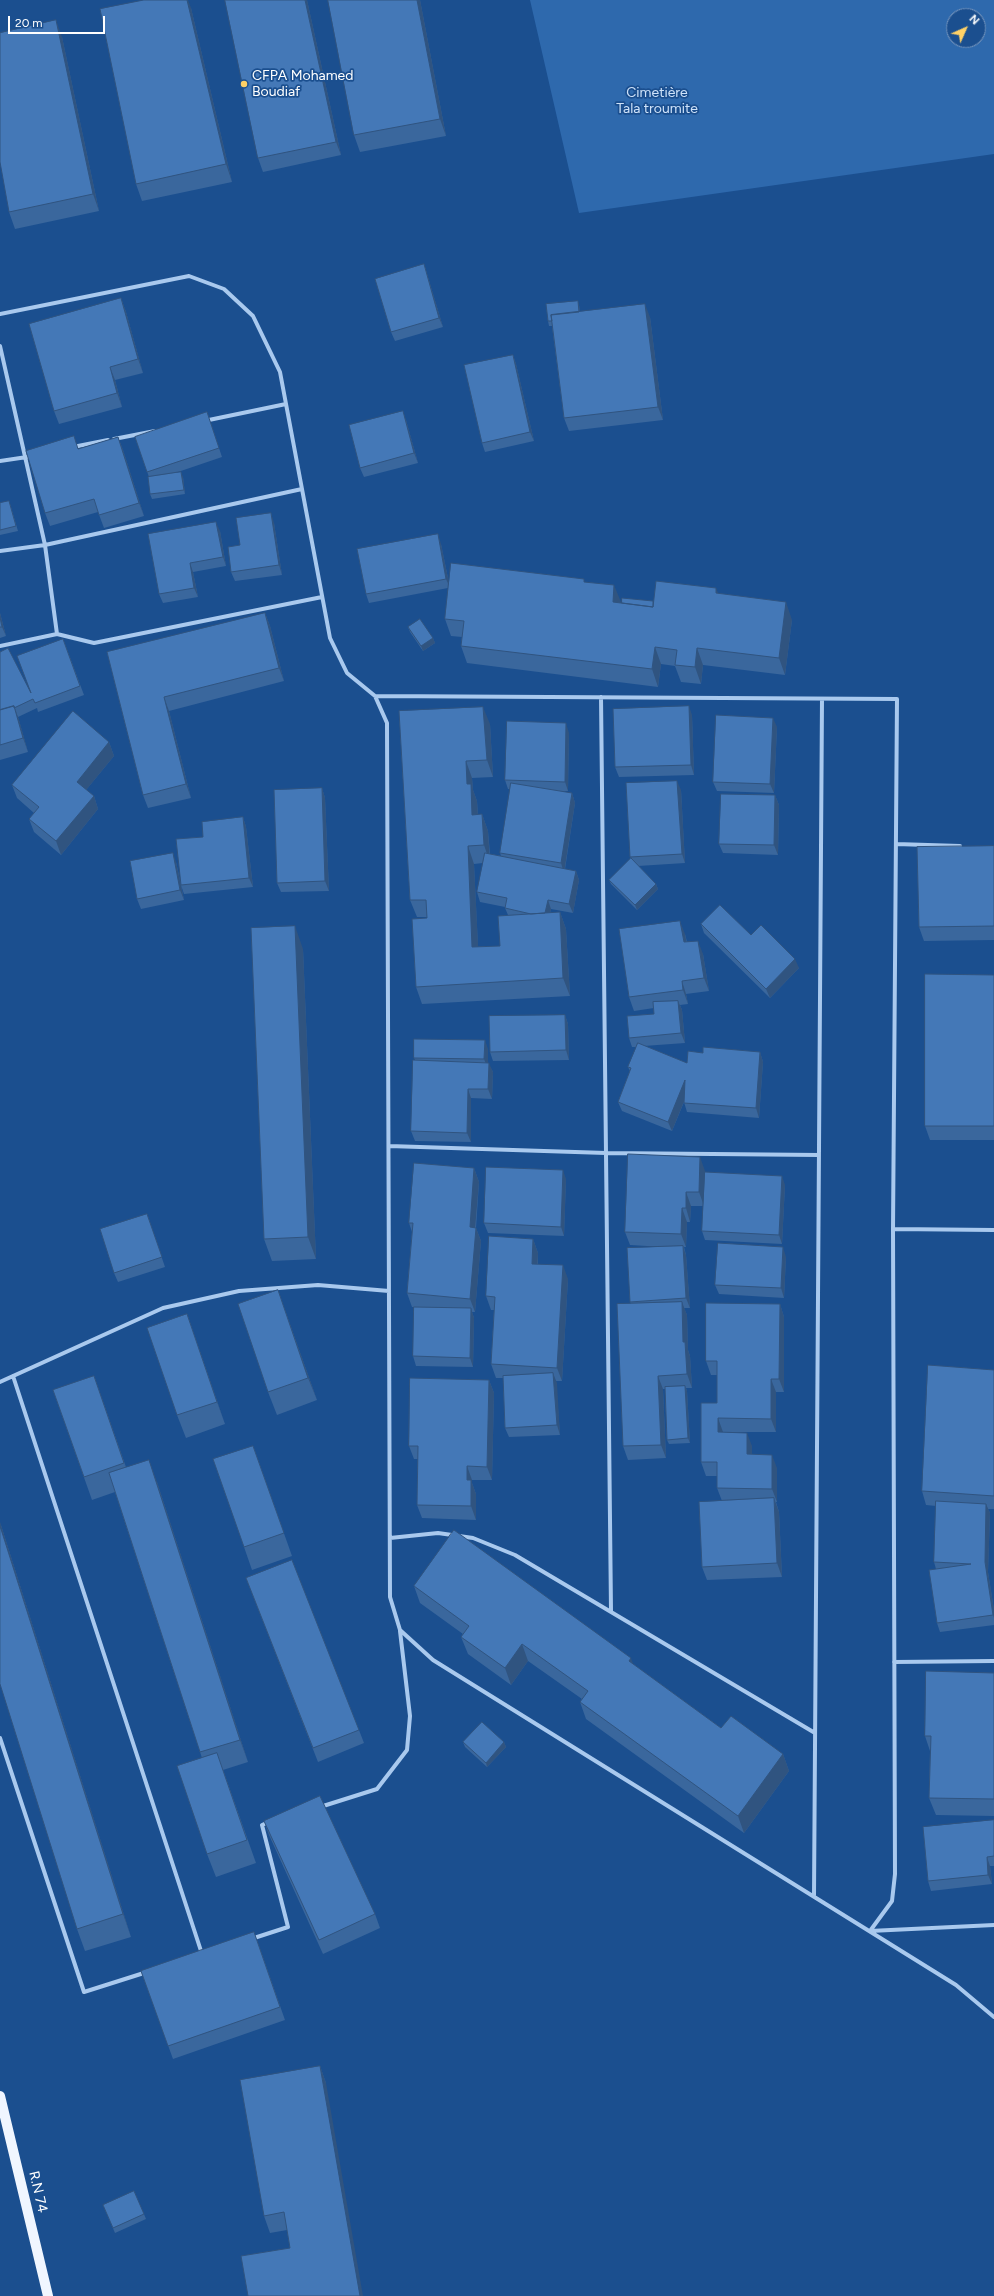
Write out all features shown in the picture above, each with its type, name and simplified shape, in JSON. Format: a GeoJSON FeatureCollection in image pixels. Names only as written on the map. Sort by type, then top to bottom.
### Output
{"type":"FeatureCollection","features":[{"type":"Feature","properties":{"kind":"main road","name":"R.N 74"},"geometry":{"type":"LineString","coordinates":[[0,2096],[48,2296]]}},
{"type":"Feature","properties":{"kind":"street"},"geometry":{"type":"LineString","coordinates":[[0,314],[189,276],[224,289],[253,316],[280,372],[330,638],[347,673],[375,696],[387,723],[390,1597],[400,1630],[410,1716],[407,1750],[377,1788],[312,1809]]}},
{"type":"Feature","properties":{"kind":"street"},"geometry":{"type":"LineString","coordinates":[[0,346],[45,545],[57,634]]}},
{"type":"Feature","properties":{"kind":"street"},"geometry":{"type":"LineString","coordinates":[[202,421],[286,404]]}},
{"type":"Feature","properties":{"kind":"street"},"geometry":{"type":"LineString","coordinates":[[71,448],[163,429]]}},
{"type":"Feature","properties":{"kind":"street"},"geometry":{"type":"LineString","coordinates":[[0,461],[33,456]]}},
{"type":"Feature","properties":{"kind":"street"},"geometry":{"type":"LineString","coordinates":[[0,551],[45,545],[302,489]]}},
{"type":"Feature","properties":{"kind":"street"},"geometry":{"type":"LineString","coordinates":[[0,646],[57,634],[94,643],[322,597]]}},
{"type":"Feature","properties":{"kind":"street"},"geometry":{"type":"LineString","coordinates":[[375,696],[897,699],[893,1229],[895,1874],[892,1900],[870,1931]]}},
{"type":"Feature","properties":{"kind":"street"},"geometry":{"type":"LineString","coordinates":[[601,697],[611,1611]]}},
{"type":"Feature","properties":{"kind":"street"},"geometry":{"type":"LineString","coordinates":[[814,1895],[822,699]]}},
{"type":"Feature","properties":{"kind":"street"},"geometry":{"type":"LineString","coordinates":[[896,844],[964,846]]}},
{"type":"Feature","properties":{"kind":"street"},"geometry":{"type":"LineString","coordinates":[[389,1146],[606,1153],[819,1155]]}},
{"type":"Feature","properties":{"kind":"street"},"geometry":{"type":"LineString","coordinates":[[893,1229],[994,1230]]}},
{"type":"Feature","properties":{"kind":"street"},"geometry":{"type":"LineString","coordinates":[[0,1382],[163,1308],[239,1290],[318,1284],[389,1291]]}},
{"type":"Feature","properties":{"kind":"street"},"geometry":{"type":"LineString","coordinates":[[13,1376],[202,1954]]}},
{"type":"Feature","properties":{"kind":"street"},"geometry":{"type":"LineString","coordinates":[[390,1538],[438,1533],[473,1538],[515,1554],[815,1733]]}},
{"type":"Feature","properties":{"kind":"street"},"geometry":{"type":"LineString","coordinates":[[400,1630],[433,1660],[814,1895],[956,1985],[994,2017]]}},
{"type":"Feature","properties":{"kind":"street"},"geometry":{"type":"LineString","coordinates":[[894,1662],[994,1661]]}},
{"type":"Feature","properties":{"kind":"street"},"geometry":{"type":"LineString","coordinates":[[0,1738],[84,1992],[150,1971]]}},
{"type":"Feature","properties":{"kind":"street"},"geometry":{"type":"LineString","coordinates":[[245,1941],[288,1927],[262,1825],[276,1820]]}},
{"type":"Feature","properties":{"kind":"street"},"geometry":{"type":"LineString","coordinates":[[870,1931],[994,1925]]}},
{"type":"Feature","properties":{"kind":"street"},"geometry":{"type":"LineString","coordinates":[[195,1957],[209,1952]]}},
{"type":"Feature","properties":{"kind":"green space","name":"Cimetière Tala troumite"},"geometry":{"type":"Polygon","coordinates":[[[530,0],[994,0],[994,154],[579,213],[530,0]]]}},
{"type":"Feature","properties":{"kind":"building"},"geometry":{"type":"Polygon","coordinates":[[[144,0],[187,0],[226,164],[136,184],[100,9],[144,0]]]}},
{"type":"Feature","properties":{"kind":"building"},"geometry":{"type":"Polygon","coordinates":[[[225,0],[305,0],[336,142],[258,158],[225,0]]]}},
{"type":"Feature","properties":{"kind":"building"},"geometry":{"type":"Polygon","coordinates":[[[328,0],[417,0],[440,119],[354,135],[328,0]]]}},
{"type":"Feature","properties":{"kind":"building"},"geometry":{"type":"Polygon","coordinates":[[[56,20],[93,194],[9,212],[0,162],[0,33],[56,20]]]}},
{"type":"Feature","properties":{"kind":"building"},"geometry":{"type":"Polygon","coordinates":[[[424,264],[439,318],[391,332],[375,279],[424,264]]]}},
{"type":"Feature","properties":{"kind":"building"},"geometry":{"type":"Polygon","coordinates":[[[121,298],[138,359],[110,367],[117,393],[54,411],[29,324],[121,298]]]}},
{"type":"Feature","properties":{"kind":"building"},"geometry":{"type":"Polygon","coordinates":[[[578,301],[579,312],[551,315],[552,321],[548,321],[546,304],[578,301]]]}},
{"type":"Feature","properties":{"kind":"building"},"geometry":{"type":"Polygon","coordinates":[[[645,304],[658,407],[564,418],[551,315],[645,304]]]}},
{"type":"Feature","properties":{"kind":"building"},"geometry":{"type":"Polygon","coordinates":[[[513,355],[530,432],[482,443],[464,365],[513,355]]]}},
{"type":"Feature","properties":{"kind":"building"},"geometry":{"type":"Polygon","coordinates":[[[403,411],[414,453],[360,468],[349,425],[403,411]]]}},
{"type":"Feature","properties":{"kind":"building"},"geometry":{"type":"Polygon","coordinates":[[[207,412],[219,448],[147,472],[135,437],[207,412]]]}},
{"type":"Feature","properties":{"kind":"building"},"geometry":{"type":"Polygon","coordinates":[[[74,436],[78,449],[118,437],[139,503],[99,515],[94,499],[45,513],[26,451],[74,436]]]}},
{"type":"Feature","properties":{"kind":"building"},"geometry":{"type":"Polygon","coordinates":[[[181,472],[184,490],[150,494],[148,477],[181,472]]]}},
{"type":"Feature","properties":{"kind":"building"},"geometry":{"type":"Polygon","coordinates":[[[9,501],[16,526],[0,530],[0,503],[9,501]]]}},
{"type":"Feature","properties":{"kind":"building"},"geometry":{"type":"Polygon","coordinates":[[[271,513],[279,565],[231,572],[228,547],[240,545],[236,518],[271,513]]]}},
{"type":"Feature","properties":{"kind":"building"},"geometry":{"type":"Polygon","coordinates":[[[216,522],[223,557],[190,563],[194,588],[159,594],[148,534],[216,522]]]}},
{"type":"Feature","properties":{"kind":"building"},"geometry":{"type":"Polygon","coordinates":[[[438,534],[446,579],[366,594],[357,549],[438,534]]]}},
{"type":"Feature","properties":{"kind":"building"},"geometry":{"type":"Polygon","coordinates":[[[451,563],[584,579],[584,582],[614,585],[613,602],[653,607],[656,581],[716,588],[716,593],[786,602],[779,658],[697,648],[695,667],[675,665],[677,650],[655,647],[652,669],[461,646],[464,621],[445,619],[451,563]]]}},
{"type":"Feature","properties":{"kind":"building"},"geometry":{"type":"Polygon","coordinates":[[[622,598],[653,601],[653,607],[622,603],[622,598]]]}},
{"type":"Feature","properties":{"kind":"building"},"geometry":{"type":"Polygon","coordinates":[[[265,613],[279,668],[164,697],[186,784],[143,795],[107,652],[265,613]]]}},
{"type":"Feature","properties":{"kind":"building"},"geometry":{"type":"Polygon","coordinates":[[[420,619],[433,638],[421,646],[408,627],[420,619]]]}},
{"type":"Feature","properties":{"kind":"building"},"geometry":{"type":"Polygon","coordinates":[[[63,639],[80,686],[35,703],[33,699],[14,708],[14,706],[0,710],[0,652],[8,648],[31,693],[17,656],[63,639]]]}},
{"type":"Feature","properties":{"kind":"building"},"geometry":{"type":"Polygon","coordinates":[[[14,706],[23,738],[0,745],[0,710],[14,706]]]}},
{"type":"Feature","properties":{"kind":"building"},"geometry":{"type":"Polygon","coordinates":[[[689,706],[691,765],[615,767],[613,709],[689,706]]]}},
{"type":"Feature","properties":{"kind":"building"},"geometry":{"type":"Polygon","coordinates":[[[483,707],[487,760],[466,761],[467,784],[471,784],[472,815],[482,814],[484,845],[468,846],[472,947],[500,946],[498,916],[560,912],[563,978],[416,987],[412,919],[427,918],[426,900],[410,900],[399,711],[483,707]]]}},
{"type":"Feature","properties":{"kind":"building"},"geometry":{"type":"Polygon","coordinates":[[[73,711],[109,742],[77,782],[94,796],[56,841],[29,819],[39,807],[12,785],[73,711]]]}},
{"type":"Feature","properties":{"kind":"building"},"geometry":{"type":"Polygon","coordinates":[[[716,715],[773,718],[770,784],[713,782],[716,715]]]}},
{"type":"Feature","properties":{"kind":"building"},"geometry":{"type":"Polygon","coordinates":[[[507,721],[566,723],[565,782],[505,780],[507,721]]]}},
{"type":"Feature","properties":{"kind":"building"},"geometry":{"type":"Polygon","coordinates":[[[677,781],[682,854],[630,857],[626,783],[677,781]]]}},
{"type":"Feature","properties":{"kind":"building"},"geometry":{"type":"Polygon","coordinates":[[[511,783],[572,793],[561,863],[500,853],[511,783]]]}},
{"type":"Feature","properties":{"kind":"building"},"geometry":{"type":"Polygon","coordinates":[[[322,788],[325,881],[277,883],[274,790],[322,788]]]}},
{"type":"Feature","properties":{"kind":"building"},"geometry":{"type":"Polygon","coordinates":[[[721,794],[775,795],[774,845],[719,844],[721,794]]]}},
{"type":"Feature","properties":{"kind":"building"},"geometry":{"type":"Polygon","coordinates":[[[243,817],[249,878],[181,885],[176,839],[203,837],[202,822],[243,817]]]}},
{"type":"Feature","properties":{"kind":"building"},"geometry":{"type":"Polygon","coordinates":[[[994,846],[994,926],[919,927],[917,847],[994,846]]]}},
{"type":"Feature","properties":{"kind":"building"},"geometry":{"type":"Polygon","coordinates":[[[173,853],[180,890],[137,899],[130,861],[173,853]]]}},
{"type":"Feature","properties":{"kind":"building"},"geometry":{"type":"Polygon","coordinates":[[[485,853],[576,871],[569,904],[548,900],[545,913],[531,914],[505,908],[507,898],[477,892],[485,853]]]}},
{"type":"Feature","properties":{"kind":"building"},"geometry":{"type":"Polygon","coordinates":[[[631,858],[656,884],[635,905],[609,880],[631,858]]]}},
{"type":"Feature","properties":{"kind":"building"},"geometry":{"type":"Polygon","coordinates":[[[720,905],[751,935],[761,925],[795,959],[766,989],[701,924],[720,905]]]}},
{"type":"Feature","properties":{"kind":"building"},"geometry":{"type":"Polygon","coordinates":[[[680,921],[684,942],[698,941],[704,978],[682,981],[683,990],[629,997],[619,929],[680,921]]]}},
{"type":"Feature","properties":{"kind":"building"},"geometry":{"type":"Polygon","coordinates":[[[295,926],[308,1237],[264,1239],[251,928],[295,926]]]}},
{"type":"Feature","properties":{"kind":"building"},"geometry":{"type":"Polygon","coordinates":[[[925,974],[994,975],[994,1126],[925,1126],[925,974]]]}},
{"type":"Feature","properties":{"kind":"building"},"geometry":{"type":"Polygon","coordinates":[[[678,1001],[681,1033],[629,1038],[627,1016],[654,1014],[653,1002],[678,1001]]]}},
{"type":"Feature","properties":{"kind":"building"},"geometry":{"type":"Polygon","coordinates":[[[565,1015],[566,1050],[490,1052],[489,1016],[565,1015]]]}},
{"type":"Feature","properties":{"kind":"building"},"geometry":{"type":"Polygon","coordinates":[[[414,1039],[485,1040],[484,1059],[414,1058],[414,1039]]]}},
{"type":"Feature","properties":{"kind":"building"},"geometry":{"type":"Polygon","coordinates":[[[638,1043],[687,1063],[688,1051],[703,1053],[703,1047],[760,1052],[756,1108],[684,1103],[685,1080],[668,1122],[618,1102],[631,1068],[628,1067],[638,1043]]]}},
{"type":"Feature","properties":{"kind":"building"},"geometry":{"type":"Polygon","coordinates":[[[413,1060],[489,1063],[488,1089],[468,1089],[467,1133],[411,1131],[413,1060]]]}},
{"type":"Feature","properties":{"kind":"building"},"geometry":{"type":"Polygon","coordinates":[[[628,1154],[700,1157],[699,1192],[686,1192],[686,1208],[682,1208],[681,1234],[625,1232],[628,1154]]]}},
{"type":"Feature","properties":{"kind":"building"},"geometry":{"type":"Polygon","coordinates":[[[414,1163],[474,1168],[470,1227],[476,1228],[470,1299],[407,1293],[413,1223],[409,1223],[414,1163]]]}},
{"type":"Feature","properties":{"kind":"building"},"geometry":{"type":"Polygon","coordinates":[[[486,1167],[563,1170],[561,1227],[484,1223],[486,1167]]]}},
{"type":"Feature","properties":{"kind":"building"},"geometry":{"type":"Polygon","coordinates":[[[705,1172],[782,1176],[779,1235],[702,1231],[705,1172]]]}},
{"type":"Feature","properties":{"kind":"building"},"geometry":{"type":"Polygon","coordinates":[[[147,1214],[162,1257],[114,1273],[100,1229],[147,1214]]]}},
{"type":"Feature","properties":{"kind":"building"},"geometry":{"type":"Polygon","coordinates":[[[489,1236],[533,1239],[532,1264],[563,1265],[557,1368],[491,1364],[495,1297],[486,1296],[489,1236]]]}},
{"type":"Feature","properties":{"kind":"building"},"geometry":{"type":"Polygon","coordinates":[[[718,1243],[783,1247],[781,1288],[715,1285],[718,1243]]]}},
{"type":"Feature","properties":{"kind":"building"},"geometry":{"type":"Polygon","coordinates":[[[683,1246],[686,1298],[630,1302],[627,1248],[683,1246]]]}},
{"type":"Feature","properties":{"kind":"building"},"geometry":{"type":"Polygon","coordinates":[[[278,1290],[308,1378],[268,1392],[238,1304],[278,1290]]]}},
{"type":"Feature","properties":{"kind":"building"},"geometry":{"type":"Polygon","coordinates":[[[682,1302],[683,1342],[685,1342],[687,1374],[658,1376],[661,1445],[623,1446],[617,1304],[682,1302]]]}},
{"type":"Feature","properties":{"kind":"building"},"geometry":{"type":"Polygon","coordinates":[[[706,1303],[780,1304],[779,1379],[771,1379],[771,1419],[718,1418],[718,1432],[747,1433],[747,1454],[772,1455],[772,1489],[717,1488],[717,1462],[701,1462],[701,1403],[717,1403],[717,1361],[706,1361],[706,1303]]]}},
{"type":"Feature","properties":{"kind":"building"},"geometry":{"type":"Polygon","coordinates":[[[414,1307],[471,1308],[470,1358],[413,1356],[414,1307]]]}},
{"type":"Feature","properties":{"kind":"building"},"geometry":{"type":"Polygon","coordinates":[[[187,1314],[217,1402],[177,1415],[147,1328],[187,1314]]]}},
{"type":"Feature","properties":{"kind":"building"},"geometry":{"type":"Polygon","coordinates":[[[928,1365],[994,1370],[994,1496],[922,1491],[928,1365]]]}},
{"type":"Feature","properties":{"kind":"building"},"geometry":{"type":"Polygon","coordinates":[[[553,1373],[557,1425],[505,1428],[503,1376],[553,1373]]]}},
{"type":"Feature","properties":{"kind":"building"},"geometry":{"type":"Polygon","coordinates":[[[94,1376],[124,1463],[84,1477],[53,1390],[94,1376]]]}},
{"type":"Feature","properties":{"kind":"building"},"geometry":{"type":"Polygon","coordinates":[[[410,1378],[489,1380],[487,1467],[467,1466],[467,1480],[471,1480],[471,1506],[417,1505],[418,1446],[409,1446],[410,1378]]]}},
{"type":"Feature","properties":{"kind":"building"},"geometry":{"type":"Polygon","coordinates":[[[685,1386],[688,1438],[667,1440],[665,1387],[685,1386]]]}},
{"type":"Feature","properties":{"kind":"building"},"geometry":{"type":"Polygon","coordinates":[[[253,1446],[284,1533],[244,1547],[213,1459],[253,1446]]]}},
{"type":"Feature","properties":{"kind":"building"},"geometry":{"type":"Polygon","coordinates":[[[149,1460],[240,1740],[200,1752],[109,1473],[149,1460]]]}},
{"type":"Feature","properties":{"kind":"building"},"geometry":{"type":"Polygon","coordinates":[[[774,1498],[777,1563],[702,1567],[699,1502],[774,1498]]]}},
{"type":"Feature","properties":{"kind":"building"},"geometry":{"type":"Polygon","coordinates":[[[936,1501],[986,1504],[985,1562],[993,1615],[937,1623],[929,1570],[971,1564],[934,1562],[936,1501]]]}},
{"type":"Feature","properties":{"kind":"building"},"geometry":{"type":"Polygon","coordinates":[[[0,1526],[123,1914],[77,1929],[0,1684],[0,1526]]]}},
{"type":"Feature","properties":{"kind":"building"},"geometry":{"type":"Polygon","coordinates":[[[454,1530],[631,1658],[629,1661],[721,1728],[731,1716],[783,1754],[738,1816],[580,1702],[588,1691],[522,1644],[505,1668],[461,1637],[469,1626],[414,1586],[454,1530]]]}},
{"type":"Feature","properties":{"kind":"building"},"geometry":{"type":"Polygon","coordinates":[[[292,1560],[359,1730],[313,1748],[246,1578],[292,1560]]]}},
{"type":"Feature","properties":{"kind":"building"},"geometry":{"type":"Polygon","coordinates":[[[926,1671],[994,1673],[994,1799],[929,1798],[931,1736],[925,1736],[926,1671]]]}},
{"type":"Feature","properties":{"kind":"building"},"geometry":{"type":"Polygon","coordinates":[[[482,1722],[504,1742],[486,1763],[463,1742],[482,1722]]]}},
{"type":"Feature","properties":{"kind":"building"},"geometry":{"type":"Polygon","coordinates":[[[217,1753],[247,1840],[207,1854],[177,1766],[217,1753]]]}},
{"type":"Feature","properties":{"kind":"building"},"geometry":{"type":"Polygon","coordinates":[[[320,1796],[375,1914],[319,1940],[264,1821],[320,1796]]]}},
{"type":"Feature","properties":{"kind":"building"},"geometry":{"type":"Polygon","coordinates":[[[994,1820],[994,1856],[987,1857],[988,1875],[928,1881],[923,1827],[994,1820]]]}},
{"type":"Feature","properties":{"kind":"building"},"geometry":{"type":"Polygon","coordinates":[[[254,1932],[280,2007],[168,2046],[141,1971],[254,1932]]]}},
{"type":"Feature","properties":{"kind":"building"},"geometry":{"type":"Polygon","coordinates":[[[320,2066],[360,2296],[248,2296],[241,2256],[290,2248],[284,2212],[264,2216],[240,2080],[320,2066]]]}},
{"type":"Feature","properties":{"kind":"building"},"geometry":{"type":"Polygon","coordinates":[[[134,2191],[144,2214],[113,2228],[103,2205],[134,2191]]]}},
{"type":"Feature","properties":{"kind":"place","name":"CFPA Mohamed Boudiaf"},"geometry":{"type":"Point","coordinates":[244,84]}}]}
